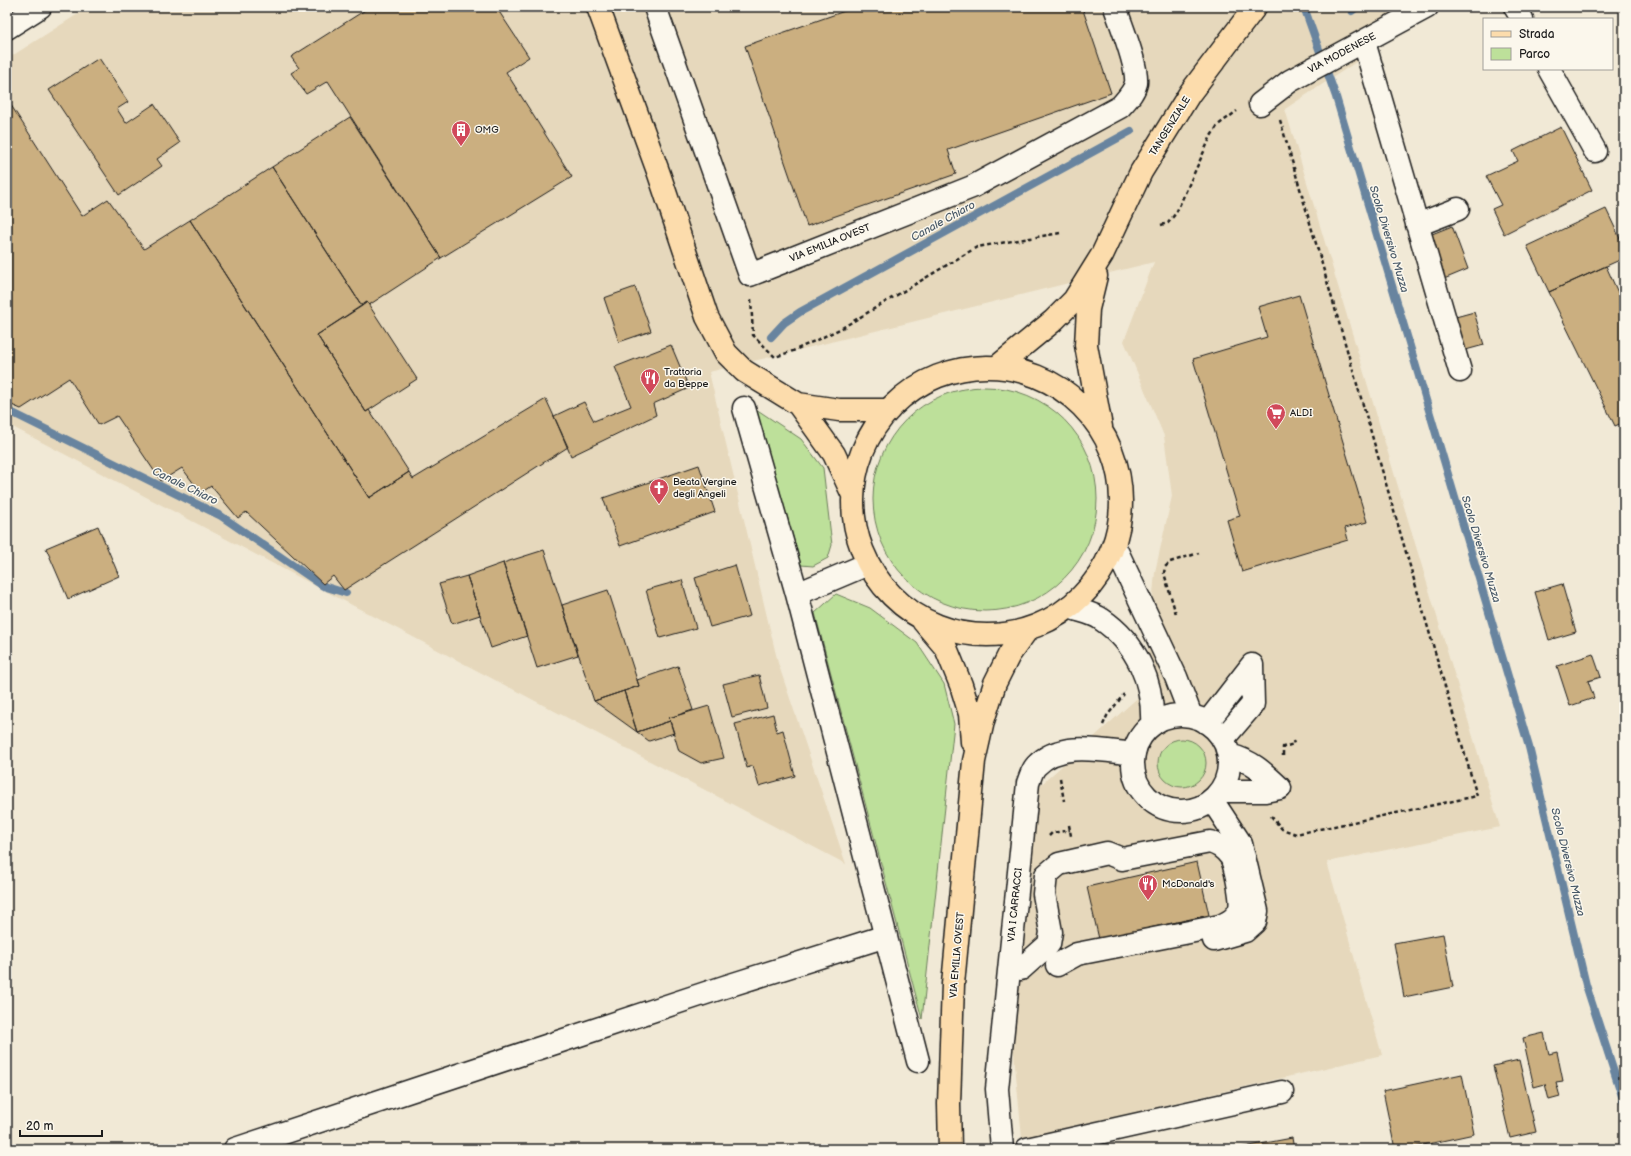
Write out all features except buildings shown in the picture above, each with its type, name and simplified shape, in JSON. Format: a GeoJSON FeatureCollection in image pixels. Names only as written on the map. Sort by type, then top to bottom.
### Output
{"type":"FeatureCollection","features":[{"type":"Feature","properties":{"kind":"main road"},"geometry":{"type":"LineString","coordinates":[[598,7],[659,174],[707,317],[726,353],[744,371],[798,404],[834,454],[853,495]]}},
{"type":"Feature","properties":{"kind":"main road","name":"TANGENZIALE"},"geometry":{"type":"LineString","coordinates":[[998,367],[1053,321],[1074,300],[1102,255],[1141,172],[1176,115],[1190,93],[1255,7]]}},
{"type":"Feature","properties":{"kind":"main road","name":"TANGENZIALE"},"geometry":{"type":"LineString","coordinates":[[1102,255],[1088,309],[1086,345],[1102,430]]}},
{"type":"Feature","properties":{"kind":"main road"},"geometry":{"type":"LineString","coordinates":[[998,367],[1028,374],[1057,386],[1082,406],[1102,430],[1116,464],[1122,500],[1118,537],[1103,570],[1083,596],[1057,617],[1027,630],[1006,635],[983,636],[961,633],[940,627],[919,617],[900,603],[882,585],[868,564],[859,542],[854,519],[853,495],[856,472],[863,449],[874,429],[889,410],[912,390],[938,376],[967,368],[998,367]]}},
{"type":"Feature","properties":{"kind":"main road"},"geometry":{"type":"LineString","coordinates":[[798,404],[838,410],[889,410]]}},
{"type":"Feature","properties":{"kind":"main road","name":"VIA EMILIA OVEST"},"geometry":{"type":"LineString","coordinates":[[919,617],[946,648],[961,684],[970,714],[974,761]]}},
{"type":"Feature","properties":{"kind":"main road","name":"VIA EMILIA OVEST"},"geometry":{"type":"LineString","coordinates":[[950,1149],[949,1104],[954,984],[974,761],[983,721],[995,683],[1009,655],[1027,630]]}},
{"type":"Feature","properties":{"kind":"street"},"geometry":{"type":"LineString","coordinates":[[7,28],[40,7]]}},
{"type":"Feature","properties":{"kind":"street"},"geometry":{"type":"LineString","coordinates":[[655,7],[750,275]]}},
{"type":"Feature","properties":{"kind":"street","name":"VIA EMILIA OVEST"},"geometry":{"type":"LineString","coordinates":[[750,275],[972,187],[1120,107],[1130,96],[1136,83],[1133,62],[1115,7]]}},
{"type":"Feature","properties":{"kind":"street","name":"VIA MODENESE"},"geometry":{"type":"LineString","coordinates":[[1260,104],[1290,81],[1427,7]]}},
{"type":"Feature","properties":{"kind":"street"},"geometry":{"type":"LineString","coordinates":[[1515,7],[1521,18]]}},
{"type":"Feature","properties":{"kind":"street"},"geometry":{"type":"LineString","coordinates":[[1357,45],[1417,225],[1460,371]]}},
{"type":"Feature","properties":{"kind":"street"},"geometry":{"type":"LineString","coordinates":[[1550,70],[1594,151]]}},
{"type":"Feature","properties":{"kind":"street"},"geometry":{"type":"LineString","coordinates":[[1417,225],[1458,209]]}},
{"type":"Feature","properties":{"kind":"street"},"geometry":{"type":"LineString","coordinates":[[744,408],[797,594],[918,1061]]}},
{"type":"Feature","properties":{"kind":"street"},"geometry":{"type":"LineString","coordinates":[[1114,545],[1176,677],[1199,720],[1226,747],[1263,772],[1280,788],[1265,791],[1216,795]]}},
{"type":"Feature","properties":{"kind":"street"},"geometry":{"type":"LineString","coordinates":[[797,594],[868,564]]}},
{"type":"Feature","properties":{"kind":"street"},"geometry":{"type":"LineString","coordinates":[[1069,608],[1100,618],[1121,635],[1137,656],[1148,683],[1153,710],[1152,725]]}},
{"type":"Feature","properties":{"kind":"street"},"geometry":{"type":"LineString","coordinates":[[1252,665],[1253,704],[1226,747],[1229,772],[1216,795],[1198,809],[1181,811],[1165,808],[1150,800],[1140,788],[1135,774],[1134,754],[1141,738],[1152,725],[1170,716],[1199,720],[1252,665]]}},
{"type":"Feature","properties":{"kind":"street","name":"VIA I CARRACCI"},"geometry":{"type":"LineString","coordinates":[[1002,1149],[997,1089],[1015,969],[1028,783],[1035,767],[1053,753],[1071,749],[1134,754]]}},
{"type":"Feature","properties":{"kind":"street"},"geometry":{"type":"LineString","coordinates":[[1015,969],[1057,965],[1073,968],[1206,942],[1245,931],[1255,922],[1258,911],[1241,844],[1216,795]]}},
{"type":"Feature","properties":{"kind":"street"},"geometry":{"type":"LineString","coordinates":[[1015,969],[1049,944],[1051,932],[1044,894],[1046,875],[1059,864],[1107,853],[1122,859],[1210,842],[1221,846],[1232,857],[1241,900],[1240,908],[1233,920],[1220,926],[1077,954],[1057,965]]}},
{"type":"Feature","properties":{"kind":"street"},"geometry":{"type":"LineString","coordinates":[[235,1149],[717,989],[886,936]]}},
{"type":"Feature","properties":{"kind":"street"},"geometry":{"type":"LineString","coordinates":[[1027,1149],[1282,1092]]}},
{"type":"Feature","properties":{"kind":"path"},"geometry":{"type":"LineString","coordinates":[[1161,225],[1168,223],[1172,219],[1211,136],[1218,125],[1232,113],[1246,106],[1260,104],[1276,110],[1284,129],[1477,796],[1296,834],[1282,829],[1270,815]]}},
{"type":"Feature","properties":{"kind":"path"},"geometry":{"type":"LineString","coordinates":[[750,275],[753,335],[775,357],[793,351],[842,328],[977,247],[1060,233]]}},
{"type":"Feature","properties":{"kind":"path"},"geometry":{"type":"LineString","coordinates":[[1178,619],[1164,574],[1165,567],[1170,562],[1199,553]]}},
{"type":"Feature","properties":{"kind":"path"},"geometry":{"type":"LineString","coordinates":[[1102,728],[1107,716],[1126,693]]}},
{"type":"Feature","properties":{"kind":"path"},"geometry":{"type":"LineString","coordinates":[[1284,761],[1283,747],[1294,744],[1293,741]]}},
{"type":"Feature","properties":{"kind":"path"},"geometry":{"type":"LineString","coordinates":[[1064,801],[1060,776],[1066,775]]}},
{"type":"Feature","properties":{"kind":"shaded area"},"geometry":{"type":"Polygon","coordinates":[[[89,7],[1430,7],[1432,12],[1285,109],[1500,827],[1327,862],[1382,1055],[1022,1138],[1008,991],[1034,791],[1144,692],[1155,572],[1172,496],[1164,436],[1124,341],[1154,262],[709,372],[778,663],[846,864],[7,424],[7,59],[89,7]]]}},
{"type":"Feature","properties":{"kind":"green space"},"geometry":{"type":"Polygon","coordinates":[[[974,387],[996,387],[1018,391],[1038,400],[1056,412],[1072,428],[1084,446],[1093,466],[1097,488],[1097,510],[1093,532],[1089,542],[1072,570],[1056,586],[1038,598],[1018,607],[996,611],[974,611],[952,607],[932,598],[914,586],[898,570],[886,552],[877,532],[873,510],[873,488],[877,466],[886,446],[898,428],[914,412],[932,400],[952,391],[974,387]]]}},
{"type":"Feature","properties":{"kind":"green space"},"geometry":{"type":"Polygon","coordinates":[[[756,409],[801,439],[823,468],[832,545],[828,558],[813,566],[801,565],[756,409]]]}},
{"type":"Feature","properties":{"kind":"green space"},"geometry":{"type":"Polygon","coordinates":[[[836,594],[870,608],[917,643],[944,684],[954,724],[922,1019],[815,613],[836,594]]]}},
{"type":"Feature","properties":{"kind":"green space"},"geometry":{"type":"Polygon","coordinates":[[[1182,739],[1191,741],[1199,746],[1204,754],[1206,763],[1204,772],[1199,780],[1191,785],[1182,787],[1173,785],[1165,780],[1160,772],[1158,763],[1160,754],[1165,746],[1173,741],[1182,739]]]}},
{"type":"Feature","properties":{"kind":"waterway","name":"Scolo Diversivo Muzza"},"geometry":{"type":"LineString","coordinates":[[1304,7],[1336,97],[1529,747],[1586,985],[1624,1102]]}},
{"type":"Feature","properties":{"kind":"waterway","name":"Canale Chiaro"},"geometry":{"type":"LineString","coordinates":[[1352,11],[1357,7]]}},
{"type":"Feature","properties":{"kind":"waterway","name":"Canale Chiaro"},"geometry":{"type":"LineString","coordinates":[[771,337],[784,323],[800,312],[1131,131]]}},
{"type":"Feature","properties":{"kind":"waterway","name":"Canale Chiaro"},"geometry":{"type":"LineString","coordinates":[[7,410],[221,516],[323,586],[346,593]]}},
{"type":"Feature","properties":{"kind":"place","name":"OMG"},"geometry":{"type":"Point","coordinates":[461,147]}},
{"type":"Feature","properties":{"kind":"place","name":"Trattoria da Beppe"},"geometry":{"type":"Point","coordinates":[650,395]}},
{"type":"Feature","properties":{"kind":"place","name":"ALDI"},"geometry":{"type":"Point","coordinates":[1276,430]}},
{"type":"Feature","properties":{"kind":"place","name":"Beata Vergine degli Angeli"},"geometry":{"type":"Point","coordinates":[659,505]}},
{"type":"Feature","properties":{"kind":"place","name":"McDonald's"},"geometry":{"type":"Point","coordinates":[1148,901]}}]}
